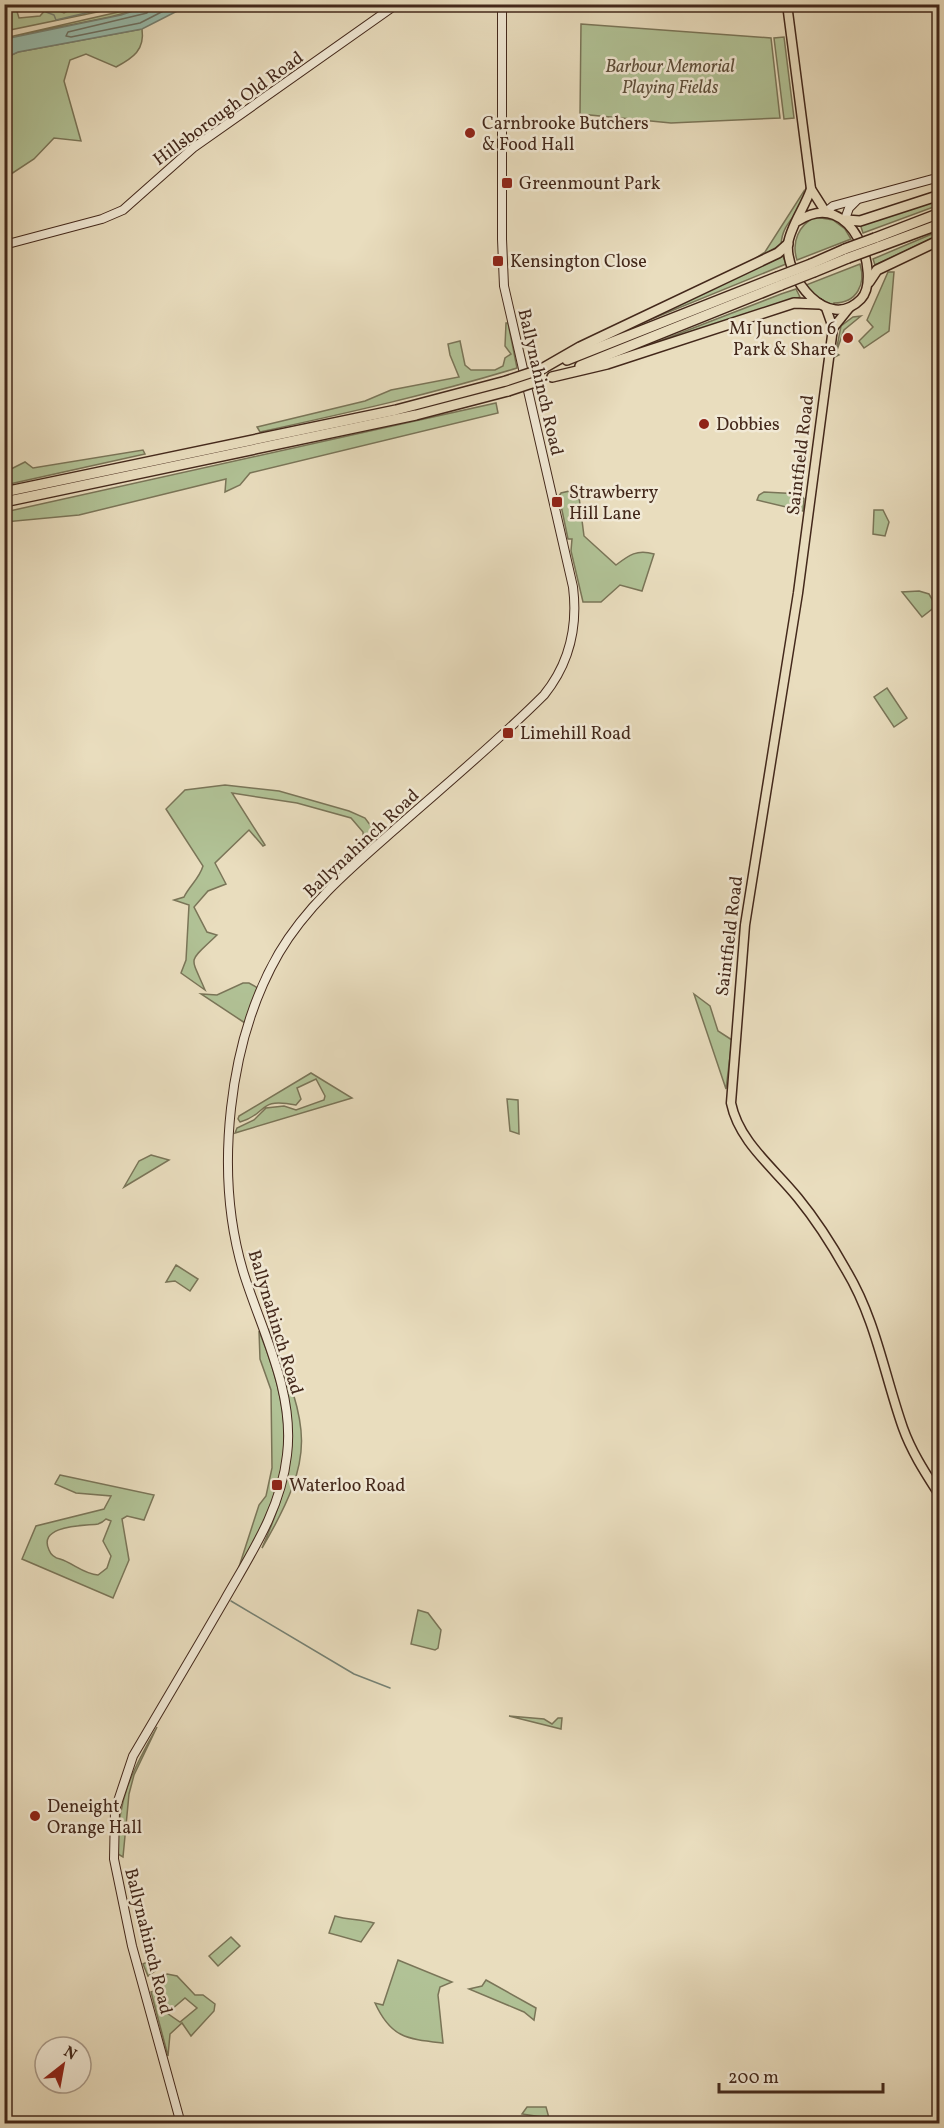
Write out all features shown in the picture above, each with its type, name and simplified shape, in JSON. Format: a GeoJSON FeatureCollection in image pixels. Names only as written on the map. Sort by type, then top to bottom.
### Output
{"type":"FeatureCollection","features":[{"type":"Feature","properties":{"kind":"highway"},"geometry":{"type":"LineString","coordinates":[[845,220],[860,221],[939,195]]}},
{"type":"Feature","properties":{"kind":"highway"},"geometry":{"type":"LineString","coordinates":[[876,243],[939,213]]}},
{"type":"Feature","properties":{"kind":"highway"},"geometry":{"type":"LineString","coordinates":[[4,502],[416,415],[507,386],[876,243],[939,224]]}},
{"type":"Feature","properties":{"kind":"highway"},"geometry":{"type":"LineString","coordinates":[[869,282],[877,270],[939,240]]}},
{"type":"Feature","properties":{"kind":"highway"},"geometry":{"type":"LineString","coordinates":[[538,374],[580,347],[778,253],[788,244]]}},
{"type":"Feature","properties":{"kind":"highway"},"geometry":{"type":"LineString","coordinates":[[552,377],[779,281]]}},
{"type":"Feature","properties":{"kind":"highway"},"geometry":{"type":"LineString","coordinates":[[538,374],[552,377],[607,364],[794,303],[823,306]]}},
{"type":"Feature","properties":{"kind":"highway"},"geometry":{"type":"LineString","coordinates":[[4,492],[507,386]]}},
{"type":"Feature","properties":{"kind":"main road"},"geometry":{"type":"LineString","coordinates":[[787,4],[812,191],[793,227],[788,244],[792,263],[802,287],[823,306],[838,310],[850,307]]}},
{"type":"Feature","properties":{"kind":"main road"},"geometry":{"type":"LineString","coordinates":[[812,191],[828,209],[845,220],[855,234],[866,264],[869,282],[863,297],[850,307],[833,328]]}},
{"type":"Feature","properties":{"kind":"main road"},"geometry":{"type":"LineString","coordinates":[[798,221],[812,213],[828,209]]}},
{"type":"Feature","properties":{"kind":"main road","name":"Saintfield Road"},"geometry":{"type":"LineString","coordinates":[[823,306],[833,328],[798,593],[745,925],[731,1103],[734,1116],[747,1139],[810,1212],[848,1272],[876,1335],[910,1445],[939,1496]]}},
{"type":"Feature","properties":{"kind":"street","name":"Hillsborough Old Road"},"geometry":{"type":"LineString","coordinates":[[4,245],[102,219],[123,210],[187,153],[397,4]]}},
{"type":"Feature","properties":{"kind":"street","name":"Ballynahinch Road"},"geometry":{"type":"LineString","coordinates":[[181,2124],[123,1907],[114,1859],[113,1830],[118,1794],[133,1756],[265,1530],[285,1470],[288,1442],[285,1399],[242,1269],[231,1202],[231,1114],[245,1038],[270,971],[302,920],[333,886],[374,847],[544,695],[560,674],[569,650],[574,602],[573,587],[504,278],[502,4]]}},
{"type":"Feature","properties":{"kind":"street"},"geometry":{"type":"LineString","coordinates":[[828,209],[939,177]]}},
{"type":"Feature","properties":{"kind":"street"},"geometry":{"type":"LineString","coordinates":[[845,220],[849,208],[860,199]]}},
{"type":"Feature","properties":{"kind":"green space"},"geometry":{"type":"Polygon","coordinates":[[[5,4],[15,5],[19,18],[40,16],[47,8],[64,13],[79,5],[131,5],[5,31],[5,4]]]}},
{"type":"Feature","properties":{"kind":"green space"},"geometry":{"type":"Polygon","coordinates":[[[154,5],[110,17],[5,38],[154,5]]]}},
{"type":"Feature","properties":{"kind":"green space","name":"Barbour Memorial Playing Fields"},"geometry":{"type":"Polygon","coordinates":[[[581,24],[771,38],[780,118],[671,123],[580,114],[581,24]]]}},
{"type":"Feature","properties":{"kind":"green space"},"geometry":{"type":"Polygon","coordinates":[[[142,29],[140,48],[128,60],[116,67],[86,54],[70,60],[64,81],[81,141],[54,138],[34,159],[5,178],[5,58],[18,52],[142,29]]]}},
{"type":"Feature","properties":{"kind":"green space"},"geometry":{"type":"Polygon","coordinates":[[[784,37],[794,118],[784,119],[774,38],[784,37]]]}},
{"type":"Feature","properties":{"kind":"green space"},"geometry":{"type":"Polygon","coordinates":[[[804,191],[804,199],[785,228],[781,245],[753,260],[765,252],[804,191]]]}},
{"type":"Feature","properties":{"kind":"green space"},"geometry":{"type":"Polygon","coordinates":[[[939,199],[939,205],[863,233],[860,224],[939,199]]]}},
{"type":"Feature","properties":{"kind":"green space"},"geometry":{"type":"Polygon","coordinates":[[[815,217],[833,220],[845,229],[851,239],[797,260],[795,247],[798,235],[809,220],[815,217]]]}},
{"type":"Feature","properties":{"kind":"green space"},"geometry":{"type":"Polygon","coordinates":[[[939,231],[939,235],[875,265],[873,259],[939,231]]]}},
{"type":"Feature","properties":{"kind":"green space"},"geometry":{"type":"Polygon","coordinates":[[[783,256],[786,264],[615,334],[783,256]]]}},
{"type":"Feature","properties":{"kind":"green space"},"geometry":{"type":"Polygon","coordinates":[[[860,264],[862,279],[858,291],[849,300],[834,303],[834,306],[815,296],[806,285],[860,264]]]}},
{"type":"Feature","properties":{"kind":"green space"},"geometry":{"type":"Polygon","coordinates":[[[888,272],[894,272],[889,331],[864,348],[859,341],[873,327],[867,320],[888,272]]]}},
{"type":"Feature","properties":{"kind":"green space"},"geometry":{"type":"Polygon","coordinates":[[[796,289],[800,297],[626,354],[781,294],[796,289]]]}},
{"type":"Feature","properties":{"kind":"green space"},"geometry":{"type":"Polygon","coordinates":[[[861,316],[844,330],[836,353],[839,355],[835,357],[841,326],[853,317],[861,316]]]}},
{"type":"Feature","properties":{"kind":"green space"},"geometry":{"type":"Polygon","coordinates":[[[506,323],[508,323],[517,368],[421,395],[325,418],[260,432],[257,427],[365,401],[391,390],[459,377],[448,344],[460,341],[465,365],[471,370],[495,370],[503,366],[505,358],[511,354],[505,346],[506,323]]]}},
{"type":"Feature","properties":{"kind":"green space"},"geometry":{"type":"Polygon","coordinates":[[[496,403],[498,413],[250,473],[240,485],[225,492],[226,479],[79,515],[5,522],[5,512],[496,403]]]}},
{"type":"Feature","properties":{"kind":"green space"},"geometry":{"type":"Polygon","coordinates":[[[143,450],[145,454],[5,485],[5,472],[25,462],[33,468],[143,450]]]}},
{"type":"Feature","properties":{"kind":"green space"},"geometry":{"type":"Polygon","coordinates":[[[578,489],[584,536],[616,565],[634,554],[643,552],[654,554],[642,591],[620,585],[601,602],[583,602],[571,551],[572,539],[568,539],[559,496],[561,493],[578,489]]]}},
{"type":"Feature","properties":{"kind":"green space"},"geometry":{"type":"Polygon","coordinates":[[[764,492],[801,494],[804,499],[803,511],[757,500],[764,492]]]}},
{"type":"Feature","properties":{"kind":"green space"},"geometry":{"type":"Polygon","coordinates":[[[874,510],[883,510],[889,522],[885,536],[873,534],[874,510]]]}},
{"type":"Feature","properties":{"kind":"green space"},"geometry":{"type":"Polygon","coordinates":[[[919,591],[929,594],[936,606],[922,617],[902,592],[919,591]]]}},
{"type":"Feature","properties":{"kind":"green space"},"geometry":{"type":"Polygon","coordinates":[[[887,688],[907,718],[894,727],[874,697],[887,688]]]}},
{"type":"Feature","properties":{"kind":"green space"},"geometry":{"type":"Polygon","coordinates":[[[225,785],[279,791],[349,811],[365,818],[379,837],[364,850],[363,832],[351,818],[297,803],[232,793],[265,845],[263,846],[249,830],[215,863],[226,884],[208,891],[194,907],[207,932],[217,935],[194,960],[205,990],[181,973],[186,960],[189,905],[174,900],[184,897],[203,866],[166,809],[185,790],[225,785]]]}},
{"type":"Feature","properties":{"kind":"green space"},"geometry":{"type":"Polygon","coordinates":[[[243,983],[249,983],[258,988],[245,1023],[201,994],[217,995],[243,983]]]}},
{"type":"Feature","properties":{"kind":"green space"},"geometry":{"type":"Polygon","coordinates":[[[694,994],[710,1006],[718,1031],[732,1040],[726,1089],[694,994]]]}},
{"type":"Feature","properties":{"kind":"green space"},"geometry":{"type":"Polygon","coordinates":[[[311,1073],[352,1098],[235,1133],[237,1128],[254,1120],[266,1108],[284,1106],[296,1110],[324,1100],[325,1096],[316,1079],[297,1088],[301,1099],[296,1105],[274,1103],[268,1105],[249,1119],[240,1122],[238,1119],[239,1116],[311,1073]]]}},
{"type":"Feature","properties":{"kind":"green space"},"geometry":{"type":"Polygon","coordinates":[[[507,1099],[518,1100],[519,1134],[510,1131],[507,1099]]]}},
{"type":"Feature","properties":{"kind":"green space"},"geometry":{"type":"Polygon","coordinates":[[[151,1155],[169,1160],[124,1187],[139,1161],[151,1155]]]}},
{"type":"Feature","properties":{"kind":"green space"},"geometry":{"type":"Polygon","coordinates":[[[176,1265],[198,1279],[190,1291],[175,1281],[166,1282],[176,1265]]]}},
{"type":"Feature","properties":{"kind":"green space"},"geometry":{"type":"Polygon","coordinates":[[[269,1328],[292,1391],[302,1439],[300,1462],[293,1487],[262,1548],[284,1487],[291,1439],[285,1390],[269,1328]]]}},
{"type":"Feature","properties":{"kind":"green space"},"geometry":{"type":"Polygon","coordinates":[[[259,1331],[280,1397],[284,1426],[283,1454],[269,1508],[238,1570],[259,1505],[266,1496],[272,1468],[271,1390],[260,1359],[259,1331]]]}},
{"type":"Feature","properties":{"kind":"green space"},"geometry":{"type":"Polygon","coordinates":[[[60,1475],[154,1495],[144,1520],[127,1516],[122,1519],[129,1560],[113,1598],[22,1559],[36,1526],[104,1509],[111,1496],[76,1493],[55,1484],[60,1475]],[[106,1519],[98,1524],[74,1526],[56,1531],[47,1541],[50,1552],[56,1558],[88,1573],[98,1575],[107,1568],[111,1556],[103,1541],[111,1521],[106,1519]]]}},
{"type":"Feature","properties":{"kind":"green space"},"geometry":{"type":"Polygon","coordinates":[[[418,1610],[428,1613],[441,1630],[438,1648],[435,1650],[411,1644],[418,1610]]]}},
{"type":"Feature","properties":{"kind":"green space"},"geometry":{"type":"Polygon","coordinates":[[[509,1716],[544,1719],[552,1724],[558,1718],[562,1718],[561,1729],[509,1716]]]}},
{"type":"Feature","properties":{"kind":"green space"},"geometry":{"type":"Polygon","coordinates":[[[157,1727],[134,1775],[129,1794],[123,1857],[118,1854],[118,1835],[123,1802],[133,1773],[157,1727]]]}},
{"type":"Feature","properties":{"kind":"green space"},"geometry":{"type":"Polygon","coordinates":[[[335,1916],[374,1923],[361,1942],[329,1933],[335,1916]]]}},
{"type":"Feature","properties":{"kind":"green space"},"geometry":{"type":"Polygon","coordinates":[[[231,1937],[240,1946],[218,1966],[209,1956],[231,1937]]]}},
{"type":"Feature","properties":{"kind":"green space"},"geometry":{"type":"Polygon","coordinates":[[[154,1959],[159,1968],[148,1976],[143,1964],[154,1959]]]}},
{"type":"Feature","properties":{"kind":"green space"},"geometry":{"type":"Polygon","coordinates":[[[398,1960],[452,1982],[440,1987],[438,1995],[443,2043],[401,2035],[381,2015],[375,2003],[383,2005],[398,1960]]]}},
{"type":"Feature","properties":{"kind":"green space"},"geometry":{"type":"Polygon","coordinates":[[[167,1974],[177,1976],[195,1995],[203,1995],[215,2004],[214,2011],[191,2036],[182,2023],[170,2034],[168,2056],[151,1992],[157,1990],[164,2011],[180,2022],[197,2008],[185,1998],[172,2009],[167,2009],[164,1994],[156,1983],[167,1974]]]}},
{"type":"Feature","properties":{"kind":"green space"},"geometry":{"type":"Polygon","coordinates":[[[486,1980],[536,2008],[534,2020],[524,2012],[469,1989],[482,1986],[486,1980]]]}},
{"type":"Feature","properties":{"kind":"green space"},"geometry":{"type":"Polygon","coordinates":[[[527,2107],[546,2107],[549,2118],[522,2114],[527,2107]]]}},
{"type":"Feature","properties":{"kind":"water"},"geometry":{"type":"Polygon","coordinates":[[[154,4],[189,5],[142,29],[18,52],[5,58],[5,39],[121,15],[154,4]]]}},
{"type":"Feature","properties":{"kind":"waterway"},"geometry":{"type":"LineString","coordinates":[[46,12],[54,15],[56,20],[124,4]]}},
{"type":"Feature","properties":{"kind":"waterway"},"geometry":{"type":"LineString","coordinates":[[231,1601],[354,1674],[390,1688]]}},
{"type":"Feature","properties":{"kind":"place","name":"Carnbrooke Butchers & Food Hall"},"geometry":{"type":"Point","coordinates":[470,133]}},
{"type":"Feature","properties":{"kind":"place","name":"Greenmount Park"},"geometry":{"type":"Point","coordinates":[507,183]}},
{"type":"Feature","properties":{"kind":"place","name":"Kensington Close"},"geometry":{"type":"Point","coordinates":[498,261]}},
{"type":"Feature","properties":{"kind":"place","name":"M1 Junction 6 Park & Share"},"geometry":{"type":"Point","coordinates":[848,338]}},
{"type":"Feature","properties":{"kind":"place","name":"Dobbies"},"geometry":{"type":"Point","coordinates":[704,424]}},
{"type":"Feature","properties":{"kind":"place","name":"Strawberry Hill Lane"},"geometry":{"type":"Point","coordinates":[557,502]}},
{"type":"Feature","properties":{"kind":"place","name":"Limehill Road"},"geometry":{"type":"Point","coordinates":[508,733]}},
{"type":"Feature","properties":{"kind":"place","name":"Waterloo Road"},"geometry":{"type":"Point","coordinates":[277,1485]}},
{"type":"Feature","properties":{"kind":"place","name":"Deneight Orange Hall"},"geometry":{"type":"Point","coordinates":[35,1816]}}]}
